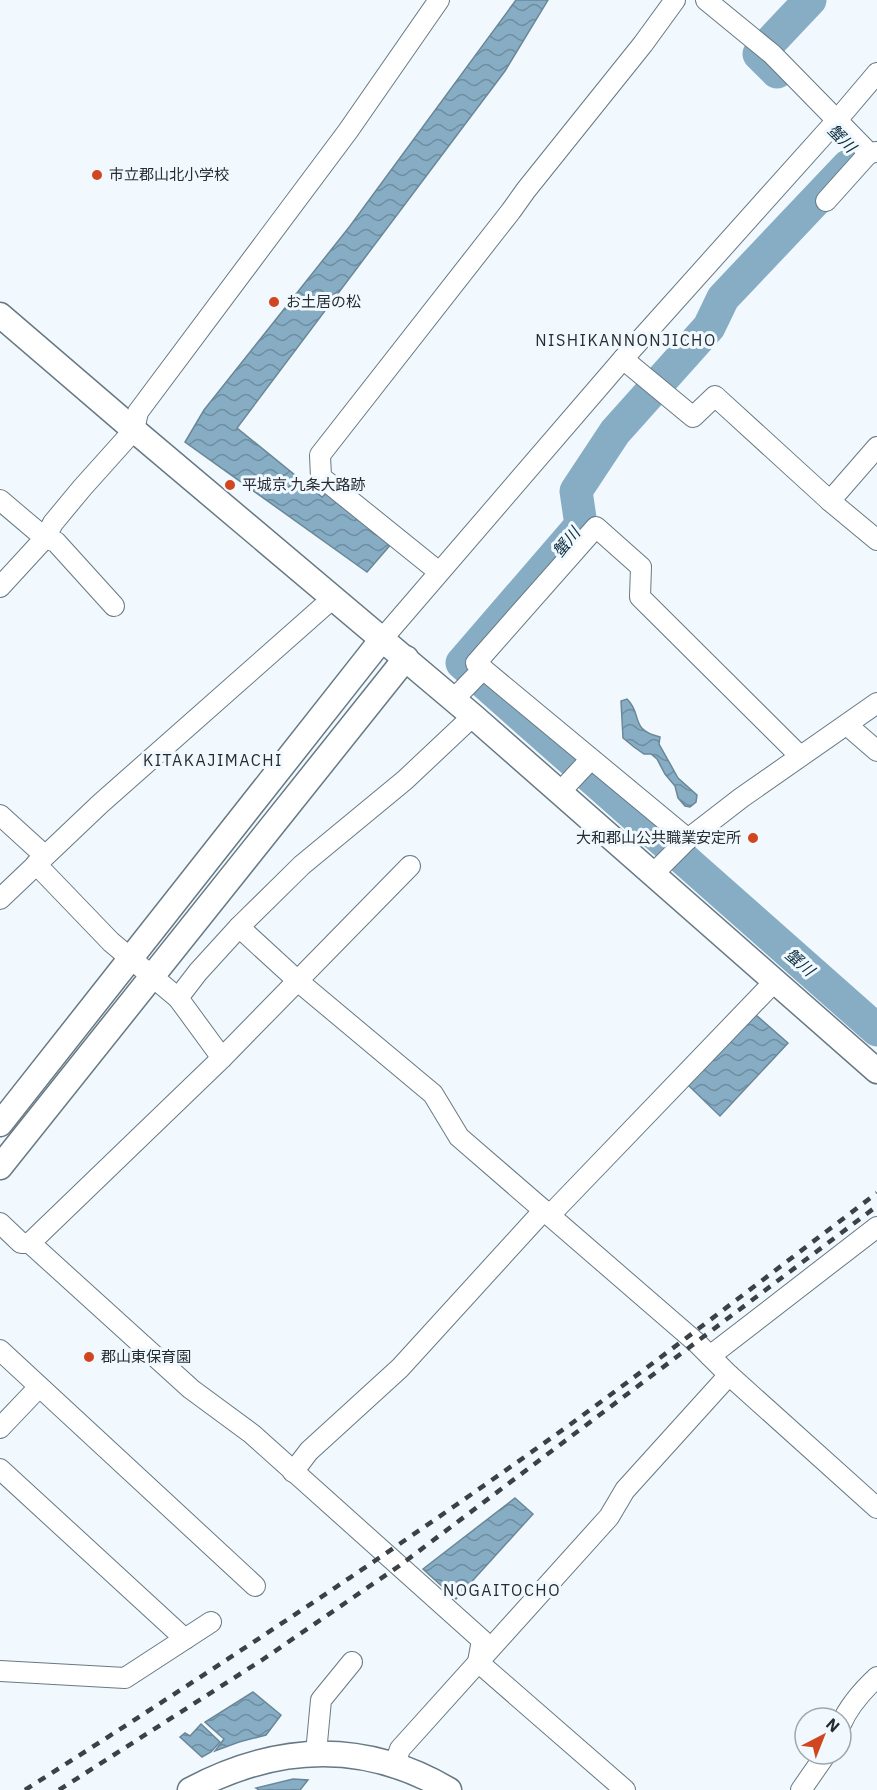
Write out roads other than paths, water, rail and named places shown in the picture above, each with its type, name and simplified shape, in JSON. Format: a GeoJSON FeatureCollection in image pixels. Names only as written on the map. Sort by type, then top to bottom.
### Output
{"type":"FeatureCollection","features":[{"type":"Feature","properties":{"kind":"street"},"geometry":{"type":"LineString","coordinates":[[0,587],[45,538],[53,523],[134,430],[138,412],[348,131],[439,0]]}},
{"type":"Feature","properties":{"kind":"street"},"geometry":{"type":"LineString","coordinates":[[439,572],[321,477],[320,454],[643,44],[675,0]]}},
{"type":"Feature","properties":{"kind":"street"},"geometry":{"type":"LineString","coordinates":[[706,0],[772,54],[873,152],[826,201]]}},
{"type":"Feature","properties":{"kind":"street"},"geometry":{"type":"LineString","coordinates":[[0,1124],[383,638],[623,359],[877,73]]}},
{"type":"Feature","properties":{"kind":"street"},"geometry":{"type":"LineString","coordinates":[[0,315],[454,699],[877,1071]]}},
{"type":"Feature","properties":{"kind":"street"},"geometry":{"type":"LineString","coordinates":[[623,359],[693,417],[715,396],[830,501],[877,540]]}},
{"type":"Feature","properties":{"kind":"street"},"geometry":{"type":"LineString","coordinates":[[830,501],[877,447]]}},
{"type":"Feature","properties":{"kind":"street"},"geometry":{"type":"LineString","coordinates":[[0,500],[45,538],[56,542],[114,606]]}},
{"type":"Feature","properties":{"kind":"street"},"geometry":{"type":"LineString","coordinates":[[688,839],[476,663],[596,527],[641,567],[639,597],[800,756]]}},
{"type":"Feature","properties":{"kind":"street"},"geometry":{"type":"LineString","coordinates":[[0,899],[40,860],[333,598]]}},
{"type":"Feature","properties":{"kind":"street"},"geometry":{"type":"LineString","coordinates":[[0,1167],[406,658]]}},
{"type":"Feature","properties":{"kind":"street"},"geometry":{"type":"LineString","coordinates":[[454,699],[483,669]]}},
{"type":"Feature","properties":{"kind":"street"},"geometry":{"type":"LineString","coordinates":[[653,874],[688,839],[741,798],[877,703]]}},
{"type":"Feature","properties":{"kind":"street"},"geometry":{"type":"LineString","coordinates":[[178,998],[239,927],[302,865],[405,780],[473,716]]}},
{"type":"Feature","properties":{"kind":"street"},"geometry":{"type":"LineString","coordinates":[[847,725],[877,750]]}},
{"type":"Feature","properties":{"kind":"street"},"geometry":{"type":"LineString","coordinates":[[560,792],[591,759]]}},
{"type":"Feature","properties":{"kind":"street"},"geometry":{"type":"LineString","coordinates":[[0,815],[111,942],[178,998],[222,1058]]}},
{"type":"Feature","properties":{"kind":"street"},"geometry":{"type":"LineString","coordinates":[[30,1243],[299,982],[410,866]]}},
{"type":"Feature","properties":{"kind":"street"},"geometry":{"type":"LineString","coordinates":[[239,927],[299,982],[433,1094],[459,1137],[710,1356],[877,1508]]}},
{"type":"Feature","properties":{"kind":"street"},"geometry":{"type":"LineString","coordinates":[[293,1472],[309,1451],[400,1368],[547,1212],[775,981]]}},
{"type":"Feature","properties":{"kind":"street"},"geometry":{"type":"LineString","coordinates":[[0,1223],[21,1243],[30,1243],[191,1389],[252,1434],[482,1640],[478,1662]]}},
{"type":"Feature","properties":{"kind":"street"},"geometry":{"type":"LineString","coordinates":[[710,1356],[877,1227]]}},
{"type":"Feature","properties":{"kind":"street"},"geometry":{"type":"LineString","coordinates":[[0,1350],[255,1586]]}},
{"type":"Feature","properties":{"kind":"street"},"geometry":{"type":"LineString","coordinates":[[394,1764],[400,1749],[609,1517],[625,1490],[729,1375]]}},
{"type":"Feature","properties":{"kind":"street"},"geometry":{"type":"LineString","coordinates":[[0,1428],[39,1387]]}},
{"type":"Feature","properties":{"kind":"street"},"geometry":{"type":"LineString","coordinates":[[0,1469],[184,1639]]}},
{"type":"Feature","properties":{"kind":"street"},"geometry":{"type":"LineString","coordinates":[[0,1671],[125,1678],[211,1622]]}},
{"type":"Feature","properties":{"kind":"street"},"geometry":{"type":"LineString","coordinates":[[316,1753],[321,1700],[352,1662]]}},
{"type":"Feature","properties":{"kind":"street"},"geometry":{"type":"LineString","coordinates":[[478,1662],[625,1790]]}},
{"type":"Feature","properties":{"kind":"street"},"geometry":{"type":"LineString","coordinates":[[851,1706],[877,1677]]}},
{"type":"Feature","properties":{"kind":"street"},"geometry":{"type":"LineString","coordinates":[[190,1790],[218,1775],[263,1761],[316,1753],[359,1756],[394,1764],[416,1771],[450,1790]]}},
{"type":"Feature","properties":{"kind":"street"},"geometry":{"type":"LineString","coordinates":[[801,1790],[818,1766]]}},
{"type":"Feature","properties":{"kind":"water"},"geometry":{"type":"Polygon","coordinates":[[[516,0],[548,0],[505,71],[237,428],[322,497],[329,491],[392,543],[367,572],[185,442],[204,410],[350,226],[516,0]]]}},
{"type":"Feature","properties":{"kind":"water"},"geometry":{"type":"Polygon","coordinates":[[[627,699],[635,710],[640,726],[650,734],[660,737],[659,744],[678,778],[697,795],[696,802],[690,807],[685,806],[678,798],[675,786],[657,759],[651,754],[644,754],[623,738],[621,701],[627,699]]]}},
{"type":"Feature","properties":{"kind":"water"},"geometry":{"type":"Polygon","coordinates":[[[756,1015],[788,1043],[720,1116],[687,1084],[756,1015]]]}},
{"type":"Feature","properties":{"kind":"water"},"geometry":{"type":"Polygon","coordinates":[[[515,1498],[533,1514],[456,1599],[423,1569],[515,1498]]]}},
{"type":"Feature","properties":{"kind":"water"},"geometry":{"type":"Polygon","coordinates":[[[253,1692],[281,1715],[266,1735],[215,1751],[224,1739],[205,1722],[253,1692]]]}},
{"type":"Feature","properties":{"kind":"water"},"geometry":{"type":"Polygon","coordinates":[[[201,1724],[220,1742],[211,1752],[202,1757],[180,1737],[185,1733],[190,1736],[201,1724]]]}},
{"type":"Feature","properties":{"kind":"water"},"geometry":{"type":"Polygon","coordinates":[[[293,1779],[308,1780],[300,1790],[259,1790],[256,1788],[293,1779]]]}},
{"type":"Feature","properties":{"kind":"waterway","name":"蟹川"},"geometry":{"type":"LineString","coordinates":[[777,72],[759,54],[810,0]]}},
{"type":"Feature","properties":{"kind":"waterway","name":"蟹川"},"geometry":{"type":"LineString","coordinates":[[848,166],[723,298],[709,327],[615,432],[576,491],[581,525],[462,663],[877,1030]]}},
{"type":"Feature","properties":{"kind":"railway"},"geometry":{"type":"LineString","coordinates":[[25,1790],[163,1702],[434,1520],[568,1426],[877,1193]]}},
{"type":"Feature","properties":{"kind":"railway"},"geometry":{"type":"LineString","coordinates":[[59,1790],[262,1660],[399,1566],[877,1206]]}},
{"type":"Feature","properties":{"kind":"place","name":"市立郡山北小学校"},"geometry":{"type":"Point","coordinates":[97,175]}},
{"type":"Feature","properties":{"kind":"place","name":"お土居の松"},"geometry":{"type":"Point","coordinates":[274,302]}},
{"type":"Feature","properties":{"kind":"place","name":"平城京 九条大路跡"},"geometry":{"type":"Point","coordinates":[230,485]}},
{"type":"Feature","properties":{"kind":"place","name":"大和郡山公共職業安定所"},"geometry":{"type":"Point","coordinates":[753,838]}},
{"type":"Feature","properties":{"kind":"place","name":"郡山東保育園"},"geometry":{"type":"Point","coordinates":[89,1357]}},
{"type":"Feature","properties":{"kind":"district","name":"NISHIKANNONJICHO"},"geometry":{"type":"Point","coordinates":[626,340]}},
{"type":"Feature","properties":{"kind":"district","name":"KITAKAJIMACHI"},"geometry":{"type":"Point","coordinates":[213,760]}},
{"type":"Feature","properties":{"kind":"district","name":"NOGAITOCHO"},"geometry":{"type":"Point","coordinates":[502,1590]}}]}
